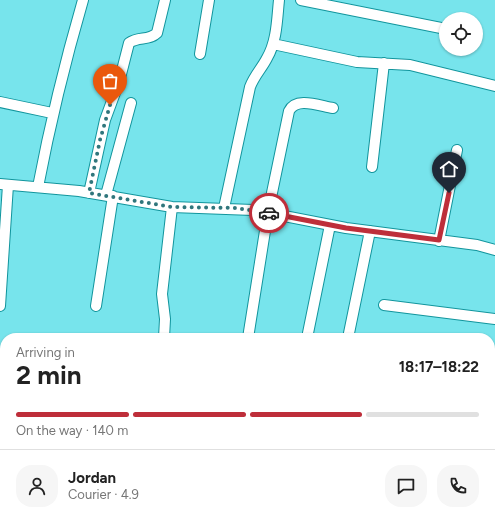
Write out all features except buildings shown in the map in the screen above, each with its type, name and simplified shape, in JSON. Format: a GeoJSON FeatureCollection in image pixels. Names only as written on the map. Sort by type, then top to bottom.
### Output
{"type":"FeatureCollection","features":[{"type":"Feature","properties":{"kind":"street"},"geometry":{"type":"LineString","coordinates":[[38,187],[52,113],[70,42],[83,0]]}},
{"type":"Feature","properties":{"kind":"street"},"geometry":{"type":"LineString","coordinates":[[89,193],[105,120],[119,82],[129,43],[137,39],[154,36],[157,33],[165,0]]}},
{"type":"Feature","properties":{"kind":"street"},"geometry":{"type":"LineString","coordinates":[[200,54],[209,0]]}},
{"type":"Feature","properties":{"kind":"street"},"geometry":{"type":"LineString","coordinates":[[224,208],[252,79],[267,58],[273,44],[279,0]]}},
{"type":"Feature","properties":{"kind":"street"},"geometry":{"type":"LineString","coordinates":[[301,0],[341,4],[439,27]]}},
{"type":"Feature","properties":{"kind":"street"},"geometry":{"type":"LineString","coordinates":[[273,44],[357,62],[410,65],[495,86]]}},
{"type":"Feature","properties":{"kind":"street"},"geometry":{"type":"LineString","coordinates":[[372,167],[384,63]]}},
{"type":"Feature","properties":{"kind":"street"},"geometry":{"type":"LineString","coordinates":[[0,102],[52,113]]}},
{"type":"Feature","properties":{"kind":"street"},"geometry":{"type":"LineString","coordinates":[[96,306],[109,196],[132,103]]}},
{"type":"Feature","properties":{"kind":"street"},"geometry":{"type":"LineString","coordinates":[[249,333],[268,212],[289,111],[291,106],[297,103],[333,108]]}},
{"type":"Feature","properties":{"kind":"street"},"geometry":{"type":"LineString","coordinates":[[439,240],[456,150]]}},
{"type":"Feature","properties":{"kind":"street"},"geometry":{"type":"LineString","coordinates":[[0,306],[4,184],[89,193],[172,207],[224,208],[268,212],[330,225],[476,245],[495,250]]}},
{"type":"Feature","properties":{"kind":"street"},"geometry":{"type":"LineString","coordinates":[[164,333],[165,319],[162,294],[172,207]]}},
{"type":"Feature","properties":{"kind":"street"},"geometry":{"type":"LineString","coordinates":[[308,333],[330,225]]}},
{"type":"Feature","properties":{"kind":"street"},"geometry":{"type":"LineString","coordinates":[[349,333],[370,231]]}},
{"type":"Feature","properties":{"kind":"street"},"geometry":{"type":"LineString","coordinates":[[384,305],[495,319]]}},
{"type":"Feature","properties":{"kind":"way so far"},"geometry":{"type":"LineString","coordinates":[[110,105],[100,140],[89,193],[140,200],[172,207],[236,208],[269,213]]}},
{"type":"Feature","properties":{"kind":"route"},"geometry":{"type":"LineString","coordinates":[[269,213],[346,228],[439,240],[449,193]]}}]}
